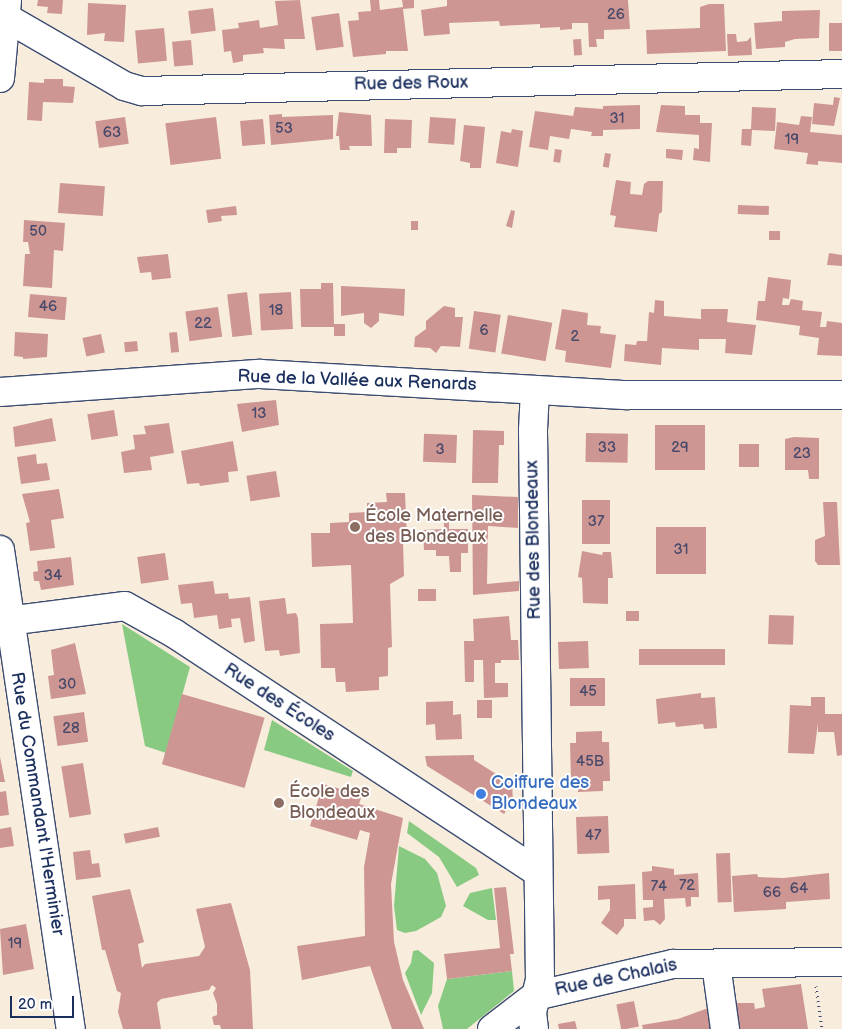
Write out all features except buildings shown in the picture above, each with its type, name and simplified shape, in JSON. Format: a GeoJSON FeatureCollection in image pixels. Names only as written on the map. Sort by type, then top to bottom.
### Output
{"type":"FeatureCollection","features":[{"type":"Feature","properties":{"kind":"street","name":"Rue des Roux"},"geometry":{"type":"LineString","coordinates":[[4,11],[124,86],[142,91],[842,74]]}},
{"type":"Feature","properties":{"kind":"street"},"geometry":{"type":"LineString","coordinates":[[0,78],[4,11]]}},
{"type":"Feature","properties":{"kind":"street","name":"Rue de la Vallée aux Renards"},"geometry":{"type":"LineString","coordinates":[[0,392],[260,374],[535,390]]}},
{"type":"Feature","properties":{"kind":"street"},"geometry":{"type":"LineString","coordinates":[[535,390],[648,395],[842,395]]}},
{"type":"Feature","properties":{"kind":"street","name":"Rue des Blondeaux"},"geometry":{"type":"LineString","coordinates":[[534,1029],[532,1012],[540,981],[537,872],[533,430],[535,390]]}},
{"type":"Feature","properties":{"kind":"street","name":"Rue du Commandant l'Herminier"},"geometry":{"type":"LineString","coordinates":[[0,550],[5,621],[71,1029]]}},
{"type":"Feature","properties":{"kind":"street","name":"Rue des Écoles"},"geometry":{"type":"LineString","coordinates":[[5,621],[125,606],[175,634],[537,872]]}},
{"type":"Feature","properties":{"kind":"street","name":"Rue de Chalais"},"geometry":{"type":"LineString","coordinates":[[492,1029],[535,996],[673,964],[842,962]]}},
{"type":"Feature","properties":{"kind":"street"},"geometry":{"type":"LineString","coordinates":[[716,964],[725,1029]]}},
{"type":"Feature","properties":{"kind":"path"},"geometry":{"type":"LineString","coordinates":[[812,963],[822,1029]]}},
{"type":"Feature","properties":{"kind":"green space"},"geometry":{"type":"Polygon","coordinates":[[[122,624],[190,667],[166,753],[145,746],[122,624]]]}},
{"type":"Feature","properties":{"kind":"green space"},"geometry":{"type":"Polygon","coordinates":[[[272,720],[353,771],[351,777],[264,750],[272,720]]]}},
{"type":"Feature","properties":{"kind":"green space"},"geometry":{"type":"Polygon","coordinates":[[[409,821],[476,868],[479,875],[457,887],[439,857],[407,833],[409,821]]]}},
{"type":"Feature","properties":{"kind":"green space"},"geometry":{"type":"Polygon","coordinates":[[[399,846],[425,859],[437,873],[446,906],[441,917],[416,931],[405,933],[397,930],[394,906],[399,846]]]}},
{"type":"Feature","properties":{"kind":"green space"},"geometry":{"type":"Polygon","coordinates":[[[492,888],[496,920],[488,920],[463,906],[470,893],[492,888]]]}},
{"type":"Feature","properties":{"kind":"green space"},"geometry":{"type":"Polygon","coordinates":[[[418,950],[434,963],[432,993],[421,1015],[405,973],[411,963],[413,951],[418,950]]]}},
{"type":"Feature","properties":{"kind":"green space"},"geometry":{"type":"Polygon","coordinates":[[[512,971],[514,991],[467,1029],[443,1029],[438,1006],[447,979],[512,971]]]}},
{"type":"Feature","properties":{"kind":"place","name":"École Maternelle des Blondeaux"},"geometry":{"type":"Point","coordinates":[355,527]}},
{"type":"Feature","properties":{"kind":"place","name":"Coiffure des Blondeaux"},"geometry":{"type":"Point","coordinates":[481,794]}},
{"type":"Feature","properties":{"kind":"place","name":"École des Blondeaux"},"geometry":{"type":"Point","coordinates":[279,803]}}]}
